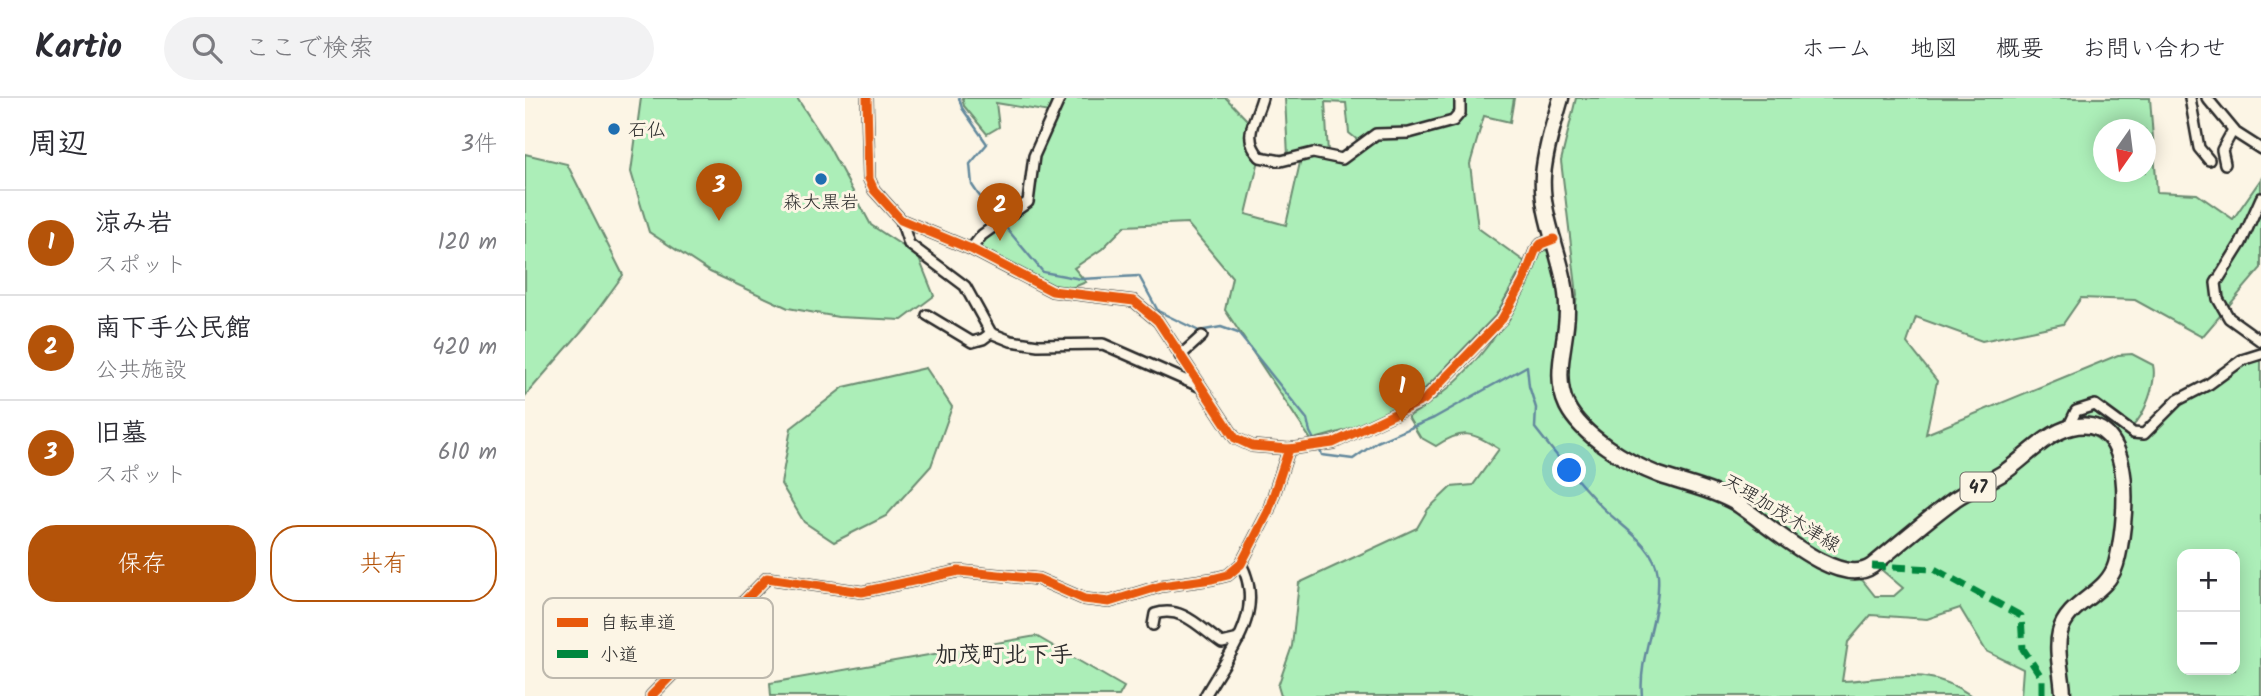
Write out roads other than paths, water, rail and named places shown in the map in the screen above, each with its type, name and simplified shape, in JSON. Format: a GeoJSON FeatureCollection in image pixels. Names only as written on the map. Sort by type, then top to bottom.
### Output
{"type":"FeatureCollection","features":[{"type":"Feature","properties":{"kind":"main road","name":"天理加茂木津線"},"geometry":{"type":"LineString","coordinates":[[1561,98],[1543,174],[1554,239],[1565,281],[1567,312],[1559,382],[1572,415],[1601,442],[1646,469],[1726,498],[1781,537],[1842,569],[1866,570],[1957,498],[1994,479],[2040,444],[2068,428]]}},
{"type":"Feature","properties":{"kind":"main road"},"geometry":{"type":"LineString","coordinates":[[2063,696],[2061,630],[2075,608],[2104,586],[2115,568],[2122,535],[2124,499],[2123,463],[2111,441],[2092,427],[2068,428]]}},
{"type":"Feature","properties":{"kind":"street"},"geometry":{"type":"LineString","coordinates":[[867,98],[869,179],[874,190],[901,220],[909,244],[965,286],[991,333],[1011,341],[1038,345],[1103,344],[1201,387]]}},
{"type":"Feature","properties":{"kind":"street"},"geometry":{"type":"LineString","coordinates":[[971,249],[976,240],[1028,202],[1034,156],[1060,98]]}},
{"type":"Feature","properties":{"kind":"street"},"geometry":{"type":"LineString","coordinates":[[1262,98],[1251,122],[1251,141],[1261,157],[1281,161],[1313,153],[1342,159],[1376,134],[1409,133],[1453,121],[1460,113],[1460,98]]}},
{"type":"Feature","properties":{"kind":"street"},"geometry":{"type":"LineString","coordinates":[[2190,98],[2199,148],[2209,160]]}},
{"type":"Feature","properties":{"kind":"street"},"geometry":{"type":"LineString","coordinates":[[2207,98],[2233,130],[2261,149]]}},
{"type":"Feature","properties":{"kind":"street"},"geometry":{"type":"LineString","coordinates":[[2225,164],[2222,150],[2233,130]]}},
{"type":"Feature","properties":{"kind":"street"},"geometry":{"type":"LineString","coordinates":[[2261,198],[2241,243],[2216,283],[2218,299],[2229,318],[2261,341]]}},
{"type":"Feature","properties":{"kind":"street"},"geometry":{"type":"LineString","coordinates":[[901,220],[971,249],[1052,291],[1134,301],[1158,321],[1235,439],[1252,446],[1289,449],[1309,447],[1356,434],[1424,400],[1502,318],[1535,251],[1541,244],[1554,239]]}},
{"type":"Feature","properties":{"kind":"street"},"geometry":{"type":"LineString","coordinates":[[927,316],[972,342],[991,333]]}},
{"type":"Feature","properties":{"kind":"street"},"geometry":{"type":"LineString","coordinates":[[1180,356],[1202,336]]}},
{"type":"Feature","properties":{"kind":"street"},"geometry":{"type":"LineString","coordinates":[[2068,428],[2076,411],[2095,405],[2133,433],[2144,435],[2178,400],[2209,384],[2242,360],[2261,354]]}},
{"type":"Feature","properties":{"kind":"street"},"geometry":{"type":"LineString","coordinates":[[747,598],[767,578],[862,592],[960,571],[1038,579],[1084,599],[1109,602],[1161,586],[1228,575],[1241,564],[1268,512],[1289,449]]}},
{"type":"Feature","properties":{"kind":"street"},"geometry":{"type":"LineString","coordinates":[[1205,696],[1238,639],[1251,610],[1241,564]]}},
{"type":"Feature","properties":{"kind":"street"},"geometry":{"type":"LineString","coordinates":[[1153,625],[1155,614],[1172,612],[1196,622],[1222,643],[1238,639]]}},
{"type":"Feature","properties":{"kind":"street"},"geometry":{"type":"LineString","coordinates":[[651,696],[669,678]]}},
{"type":"Feature","properties":{"kind":"waterway"},"geometry":{"type":"LineString","coordinates":[[959,98],[962,108],[987,144],[970,164],[972,185],[1043,272],[1081,279],[1139,276],[1158,311],[1199,331],[1221,327],[1238,333],[1307,419],[1310,432],[1322,455],[1353,459],[1377,442],[1434,418],[1527,366],[1529,386],[1536,408],[1535,428],[1597,502],[1650,553],[1655,564],[1658,591],[1643,666],[1642,696]]}},
{"type":"Feature","properties":{"kind":"place","name":"石仏"},"geometry":{"type":"Point","coordinates":[614,129]}},
{"type":"Feature","properties":{"kind":"place","name":"森大黒岩"},"geometry":{"type":"Point","coordinates":[821,179]}},
{"type":"Feature","properties":{"kind":"place","name":"旧墓"},"geometry":{"type":"Point","coordinates":[719,221]}},
{"type":"Feature","properties":{"kind":"place","name":"南下手公民館"},"geometry":{"type":"Point","coordinates":[1000,241]}},
{"type":"Feature","properties":{"kind":"place","name":"涼み岩"},"geometry":{"type":"Point","coordinates":[1402,422]}},
{"type":"Feature","properties":{"kind":"district","name":"加茂町北下手"},"geometry":{"type":"Point","coordinates":[1004,654]}}]}
